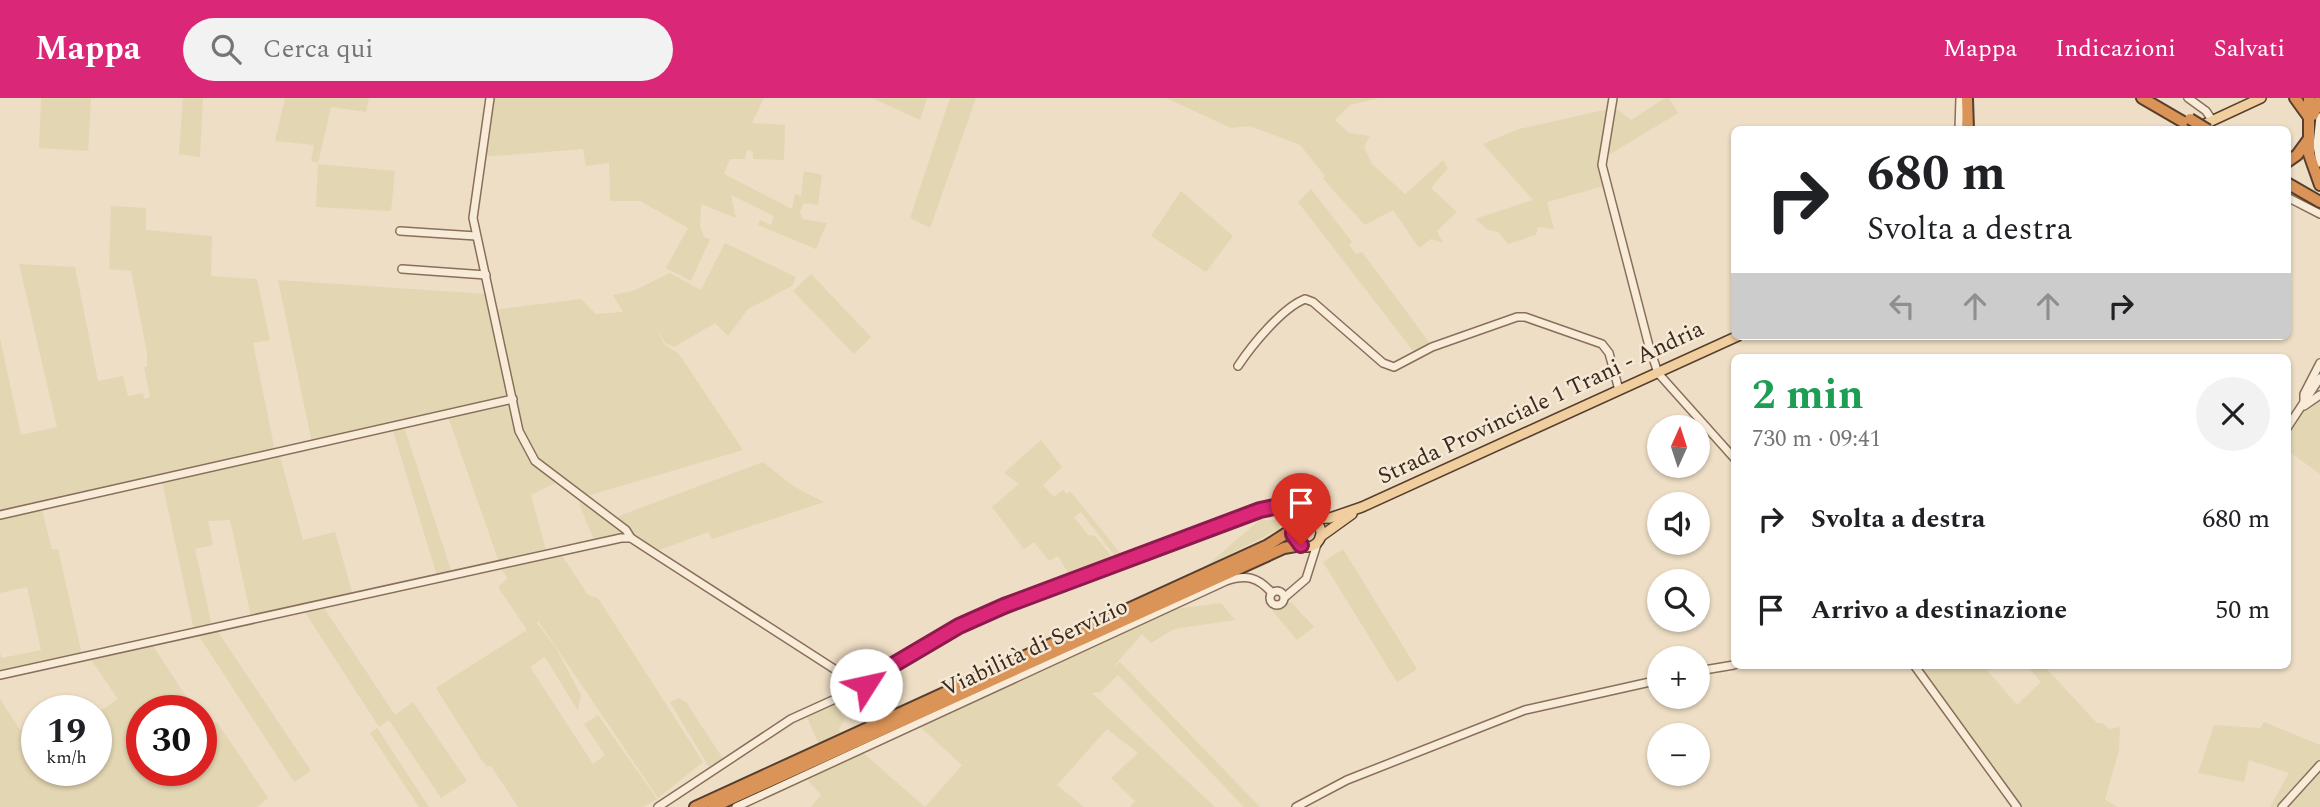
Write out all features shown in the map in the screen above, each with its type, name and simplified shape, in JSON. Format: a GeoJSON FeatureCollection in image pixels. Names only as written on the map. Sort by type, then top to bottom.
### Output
{"type":"FeatureCollection","features":[{"type":"Feature","properties":{"kind":"highway"},"geometry":{"type":"LineString","coordinates":[[1967,98],[1968,126]]}},
{"type":"Feature","properties":{"kind":"highway"},"geometry":{"type":"LineString","coordinates":[[2142,98],[2191,125],[2210,125]]}},
{"type":"Feature","properties":{"kind":"highway"},"geometry":{"type":"LineString","coordinates":[[2154,98],[2191,125]]}},
{"type":"Feature","properties":{"kind":"highway"},"geometry":{"type":"LineString","coordinates":[[2295,98],[2313,120]]}},
{"type":"Feature","properties":{"kind":"highway"},"geometry":{"type":"LineString","coordinates":[[2316,99],[2308,140],[2310,164],[2320,185]]}},
{"type":"Feature","properties":{"kind":"highway"},"geometry":{"type":"LineString","coordinates":[[2291,159],[2308,140]]}},
{"type":"Feature","properties":{"kind":"highway"},"geometry":{"type":"LineString","coordinates":[[2291,178],[2320,195]]}},
{"type":"Feature","properties":{"kind":"highway"},"geometry":{"type":"LineString","coordinates":[[2291,185],[2320,202]]}},
{"type":"Feature","properties":{"kind":"highway","name":"Strada Provinciale 1 Trani - Andria"},"geometry":{"type":"LineString","coordinates":[[695,807],[1268,545],[1294,527]]}},
{"type":"Feature","properties":{"kind":"highway","name":"Strada Provinciale 1 Trani - Andria"},"geometry":{"type":"LineString","coordinates":[[713,807],[1284,548],[1301,545]]}},
{"type":"Feature","properties":{"kind":"main road"},"geometry":{"type":"LineString","coordinates":[[2210,125],[2261,98]]}},
{"type":"Feature","properties":{"kind":"main road","name":"Strada Provinciale 1 Trani - Andria"},"geometry":{"type":"LineString","coordinates":[[1294,527],[1308,519],[1330,518],[1362,508],[1731,339]]}},
{"type":"Feature","properties":{"kind":"main road","name":"Strada Provinciale 1 Trani - Andria"},"geometry":{"type":"LineString","coordinates":[[1301,545],[1310,546],[1362,508]]}},
{"type":"Feature","properties":{"kind":"main road"},"geometry":{"type":"LineString","coordinates":[[1308,519],[1320,528],[1319,539]]}},
{"type":"Feature","properties":{"kind":"main road"},"geometry":{"type":"LineString","coordinates":[[1294,527],[1294,538],[1301,545]]}},
{"type":"Feature","properties":{"kind":"street"},"geometry":{"type":"LineString","coordinates":[[490,98],[473,218],[519,430],[535,461],[626,530],[631,538],[842,674],[857,683],[866,683],[866,687],[876,675]]}},
{"type":"Feature","properties":{"kind":"street"},"geometry":{"type":"LineString","coordinates":[[1613,98],[1602,165],[1658,373],[1731,455]]}},
{"type":"Feature","properties":{"kind":"street"},"geometry":{"type":"LineString","coordinates":[[1959,126],[1960,98]]}},
{"type":"Feature","properties":{"kind":"street"},"geometry":{"type":"LineString","coordinates":[[2188,98],[2206,111],[2210,125]]}},
{"type":"Feature","properties":{"kind":"street"},"geometry":{"type":"LineString","coordinates":[[2313,120],[2320,163]]}},
{"type":"Feature","properties":{"kind":"street"},"geometry":{"type":"LineString","coordinates":[[2291,199],[2320,214]]}},
{"type":"Feature","properties":{"kind":"street"},"geometry":{"type":"LineString","coordinates":[[400,231],[476,236]]}},
{"type":"Feature","properties":{"kind":"street"},"geometry":{"type":"LineString","coordinates":[[401,269],[486,275]]}},
{"type":"Feature","properties":{"kind":"street"},"geometry":{"type":"LineString","coordinates":[[1238,366],[1253,344],[1296,304],[1305,299],[1313,302],[1383,363],[1394,367],[1432,346],[1507,318],[1525,317],[1602,344],[1609,352],[1619,390]]}},
{"type":"Feature","properties":{"kind":"street"},"geometry":{"type":"LineString","coordinates":[[2304,406],[2304,394],[2320,363]]}},
{"type":"Feature","properties":{"kind":"street"},"geometry":{"type":"LineString","coordinates":[[2291,423],[2320,378]]}},
{"type":"Feature","properties":{"kind":"street"},"geometry":{"type":"LineString","coordinates":[[2304,406],[2320,395]]}},
{"type":"Feature","properties":{"kind":"street"},"geometry":{"type":"LineString","coordinates":[[0,514],[513,399]]}},
{"type":"Feature","properties":{"kind":"street"},"geometry":{"type":"LineString","coordinates":[[658,807],[791,719],[876,675],[959,626],[1004,606],[1260,510],[1279,506],[1308,519]]}},
{"type":"Feature","properties":{"kind":"street"},"geometry":{"type":"LineString","coordinates":[[1294,527],[1295,511]]}},
{"type":"Feature","properties":{"kind":"street"},"geometry":{"type":"LineString","coordinates":[[0,675],[489,566],[631,538]]}},
{"type":"Feature","properties":{"kind":"street"},"geometry":{"type":"LineString","coordinates":[[1285,597],[1281,591],[1272,593],[1270,600],[1275,605],[1282,604],[1285,597],[1306,579],[1319,539]]}},
{"type":"Feature","properties":{"kind":"street","name":"Viabilità di Servizio"},"geometry":{"type":"LineString","coordinates":[[736,807],[1226,581],[1245,576],[1254,578],[1272,593]]}},
{"type":"Feature","properties":{"kind":"street"},"geometry":{"type":"LineString","coordinates":[[1710,669],[1731,666]]}},
{"type":"Feature","properties":{"kind":"street"},"geometry":{"type":"LineString","coordinates":[[1917,669],[2017,807]]}},
{"type":"Feature","properties":{"kind":"street"},"geometry":{"type":"LineString","coordinates":[[1297,807],[1347,780],[1525,710],[1647,683]]}},
{"type":"Feature","properties":{"kind":"street"},"geometry":{"type":"LineString","coordinates":[[2282,807],[2320,765]]}},
{"type":"Feature","properties":{"kind":"shaded area"},"geometry":{"type":"Polygon","coordinates":[[[41,98],[91,98],[88,151],[39,148],[41,98]]]}},
{"type":"Feature","properties":{"kind":"shaded area"},"geometry":{"type":"Polygon","coordinates":[[[183,98],[203,98],[200,157],[179,154],[183,98]]]}},
{"type":"Feature","properties":{"kind":"shaded area"},"geometry":{"type":"Polygon","coordinates":[[[285,98],[369,98],[366,112],[331,107],[318,163],[311,161],[314,145],[275,141],[285,98]]]}},
{"type":"Feature","properties":{"kind":"shaded area"},"geometry":{"type":"Polygon","coordinates":[[[490,98],[764,98],[752,123],[785,125],[784,160],[753,159],[753,152],[747,150],[745,159],[730,159],[724,174],[792,209],[795,194],[801,196],[804,171],[822,175],[818,205],[804,203],[800,211],[802,219],[827,223],[816,249],[758,225],[760,220],[771,225],[774,216],[731,195],[736,218],[701,204],[700,226],[704,237],[710,239],[691,281],[666,268],[688,228],[640,201],[610,201],[609,163],[586,166],[583,149],[482,157],[490,98]]]}},
{"type":"Feature","properties":{"kind":"shaded area"},"geometry":{"type":"Polygon","coordinates":[[[872,98],[927,98],[920,120],[872,98]]]}},
{"type":"Feature","properties":{"kind":"shaded area"},"geometry":{"type":"Polygon","coordinates":[[[950,98],[976,98],[930,228],[910,218],[950,98]]]}},
{"type":"Feature","properties":{"kind":"shaded area"},"geometry":{"type":"Polygon","coordinates":[[[1166,98],[1378,98],[1350,105],[1335,120],[1349,133],[1370,136],[1364,147],[1372,164],[1405,194],[1443,160],[1448,168],[1431,188],[1457,212],[1437,231],[1443,243],[1431,239],[1419,248],[1393,210],[1365,225],[1323,179],[1325,176],[1300,145],[1250,126],[1231,128],[1166,98]]]}},
{"type":"Feature","properties":{"kind":"shaded area"},"geometry":{"type":"Polygon","coordinates":[[[1669,98],[1678,113],[1599,161],[1604,186],[1547,202],[1554,229],[1538,227],[1536,235],[1508,244],[1498,232],[1488,230],[1475,219],[1533,200],[1483,144],[1519,129],[1604,110],[1618,110],[1631,120],[1669,98]]]}},
{"type":"Feature","properties":{"kind":"shaded area"},"geometry":{"type":"Polygon","coordinates":[[[318,164],[395,171],[391,211],[316,207],[318,164]]]}},
{"type":"Feature","properties":{"kind":"shaded area"},"geometry":{"type":"Polygon","coordinates":[[[1311,189],[1352,242],[1349,245],[1356,254],[1362,252],[1429,342],[1429,347],[1414,352],[1298,202],[1311,189]]]}},
{"type":"Feature","properties":{"kind":"shaded area"},"geometry":{"type":"Polygon","coordinates":[[[1181,191],[1233,236],[1206,272],[1151,236],[1181,191]]]}},
{"type":"Feature","properties":{"kind":"shaded area"},"geometry":{"type":"Polygon","coordinates":[[[111,206],[146,208],[146,230],[212,236],[211,276],[257,279],[270,340],[253,343],[275,451],[279,453],[303,540],[335,532],[353,595],[251,617],[230,520],[208,521],[213,545],[195,549],[212,626],[194,630],[161,477],[40,503],[52,549],[58,549],[82,655],[0,672],[0,653],[2,658],[41,650],[27,587],[0,593],[0,338],[21,435],[57,427],[19,264],[75,267],[98,381],[123,376],[128,396],[143,393],[144,399],[150,397],[144,367],[147,366],[147,353],[131,271],[109,269],[111,206]]]}},
{"type":"Feature","properties":{"kind":"shaded area"},"geometry":{"type":"Polygon","coordinates":[[[725,243],[796,277],[792,286],[748,309],[728,336],[715,323],[674,347],[665,343],[656,326],[664,344],[679,354],[743,450],[587,496],[565,478],[531,495],[546,550],[499,562],[447,414],[403,424],[452,573],[437,576],[392,427],[312,443],[278,280],[486,294],[491,310],[581,299],[596,314],[623,312],[613,295],[633,291],[670,273],[701,290],[725,243]]]}},
{"type":"Feature","properties":{"kind":"shaded area"},"geometry":{"type":"Polygon","coordinates":[[[811,274],[871,337],[854,354],[793,291],[811,274]]]}},
{"type":"Feature","properties":{"kind":"shaded area"},"geometry":{"type":"Polygon","coordinates":[[[2320,393],[2320,474],[2291,453],[2291,426],[2320,393]]]}},
{"type":"Feature","properties":{"kind":"shaded area"},"geometry":{"type":"Polygon","coordinates":[[[1041,440],[1062,467],[1043,485],[1054,497],[1063,490],[1067,494],[1070,491],[1121,554],[1115,556],[1081,512],[1074,517],[1088,535],[1095,536],[1112,557],[1068,573],[1058,556],[1049,561],[1034,542],[1024,549],[992,507],[1019,484],[1004,473],[1041,440]]]}},
{"type":"Feature","properties":{"kind":"shaded area"},"geometry":{"type":"Polygon","coordinates":[[[763,462],[793,486],[824,502],[712,539],[708,532],[654,552],[615,520],[619,516],[763,462]]]}},
{"type":"Feature","properties":{"kind":"shaded area"},"geometry":{"type":"Polygon","coordinates":[[[583,497],[626,534],[625,537],[595,542],[579,504],[583,497]]]}},
{"type":"Feature","properties":{"kind":"shaded area"},"geometry":{"type":"Polygon","coordinates":[[[1262,518],[1280,520],[1279,529],[1205,567],[1262,518]]]}},
{"type":"Feature","properties":{"kind":"shaded area"},"geometry":{"type":"Polygon","coordinates":[[[1343,549],[1417,669],[1397,682],[1323,562],[1343,549]]]}},
{"type":"Feature","properties":{"kind":"shaded area"},"geometry":{"type":"Polygon","coordinates":[[[561,554],[588,595],[598,598],[703,762],[658,798],[539,622],[537,623],[556,648],[581,695],[578,711],[545,657],[530,667],[593,764],[605,755],[584,724],[598,715],[657,799],[643,807],[518,807],[491,766],[487,767],[482,761],[436,688],[527,630],[498,587],[508,578],[499,567],[561,554]]]}},
{"type":"Feature","properties":{"kind":"shaded area"},"geometry":{"type":"Polygon","coordinates":[[[1291,602],[1314,627],[1297,640],[1272,610],[1291,602]]]}},
{"type":"Feature","properties":{"kind":"shaded area"},"geometry":{"type":"Polygon","coordinates":[[[1221,603],[1235,620],[1174,629],[1151,643],[1142,634],[1113,667],[1120,662],[1260,807],[1244,807],[1118,675],[1101,692],[1092,693],[1215,807],[1130,807],[1135,801],[1111,778],[1138,753],[1107,729],[1057,785],[1084,807],[925,807],[962,765],[917,724],[1160,611],[1221,603]]]}},
{"type":"Feature","properties":{"kind":"shaded area"},"geometry":{"type":"Polygon","coordinates":[[[322,605],[395,715],[413,702],[467,781],[441,798],[389,720],[379,727],[303,609],[322,605]]]}},
{"type":"Feature","properties":{"kind":"shaded area"},"geometry":{"type":"Polygon","coordinates":[[[216,629],[311,771],[294,782],[197,633],[216,629]]]}},
{"type":"Feature","properties":{"kind":"shaded area"},"geometry":{"type":"Polygon","coordinates":[[[151,643],[185,695],[126,695],[126,786],[217,786],[217,722],[268,798],[257,807],[0,807],[0,699],[21,729],[21,786],[112,786],[112,703],[118,699],[89,657],[151,643]]]}},
{"type":"Feature","properties":{"kind":"shaded area"},"geometry":{"type":"Polygon","coordinates":[[[1920,669],[1986,669],[2017,705],[2041,682],[2030,669],[2047,669],[2097,723],[2102,723],[2109,729],[2120,727],[2119,750],[2105,800],[2118,807],[2022,807],[1920,669]]]}},
{"type":"Feature","properties":{"kind":"shaded area"},"geometry":{"type":"Polygon","coordinates":[[[679,698],[686,702],[723,759],[709,767],[670,702],[679,698]]]}},
{"type":"Feature","properties":{"kind":"shaded area"},"geometry":{"type":"Polygon","coordinates":[[[835,703],[845,719],[839,729],[841,733],[819,745],[807,717],[835,703]]]}},
{"type":"Feature","properties":{"kind":"shaded area"},"geometry":{"type":"Polygon","coordinates":[[[2264,722],[2320,745],[2320,762],[2281,807],[2270,807],[2289,773],[2249,760],[2244,782],[2198,773],[2214,725],[2260,728],[2264,722]]]}},
{"type":"Feature","properties":{"kind":"shaded area"},"geometry":{"type":"Polygon","coordinates":[[[377,728],[429,807],[419,807],[370,733],[377,728]]]}},
{"type":"Feature","properties":{"kind":"shaded area"},"geometry":{"type":"Polygon","coordinates":[[[860,750],[925,807],[811,807],[821,795],[804,776],[860,750]]]}},
{"type":"Feature","properties":{"kind":"shaded area"},"geometry":{"type":"Polygon","coordinates":[[[2320,768],[2320,807],[2285,807],[2320,768]]]}},
{"type":"Feature","properties":{"kind":"route"},"geometry":{"type":"LineString","coordinates":[[866,685],[876,675],[959,626],[1004,606],[1260,510],[1279,506],[1295,511],[1293,534],[1301,545]]}}]}
